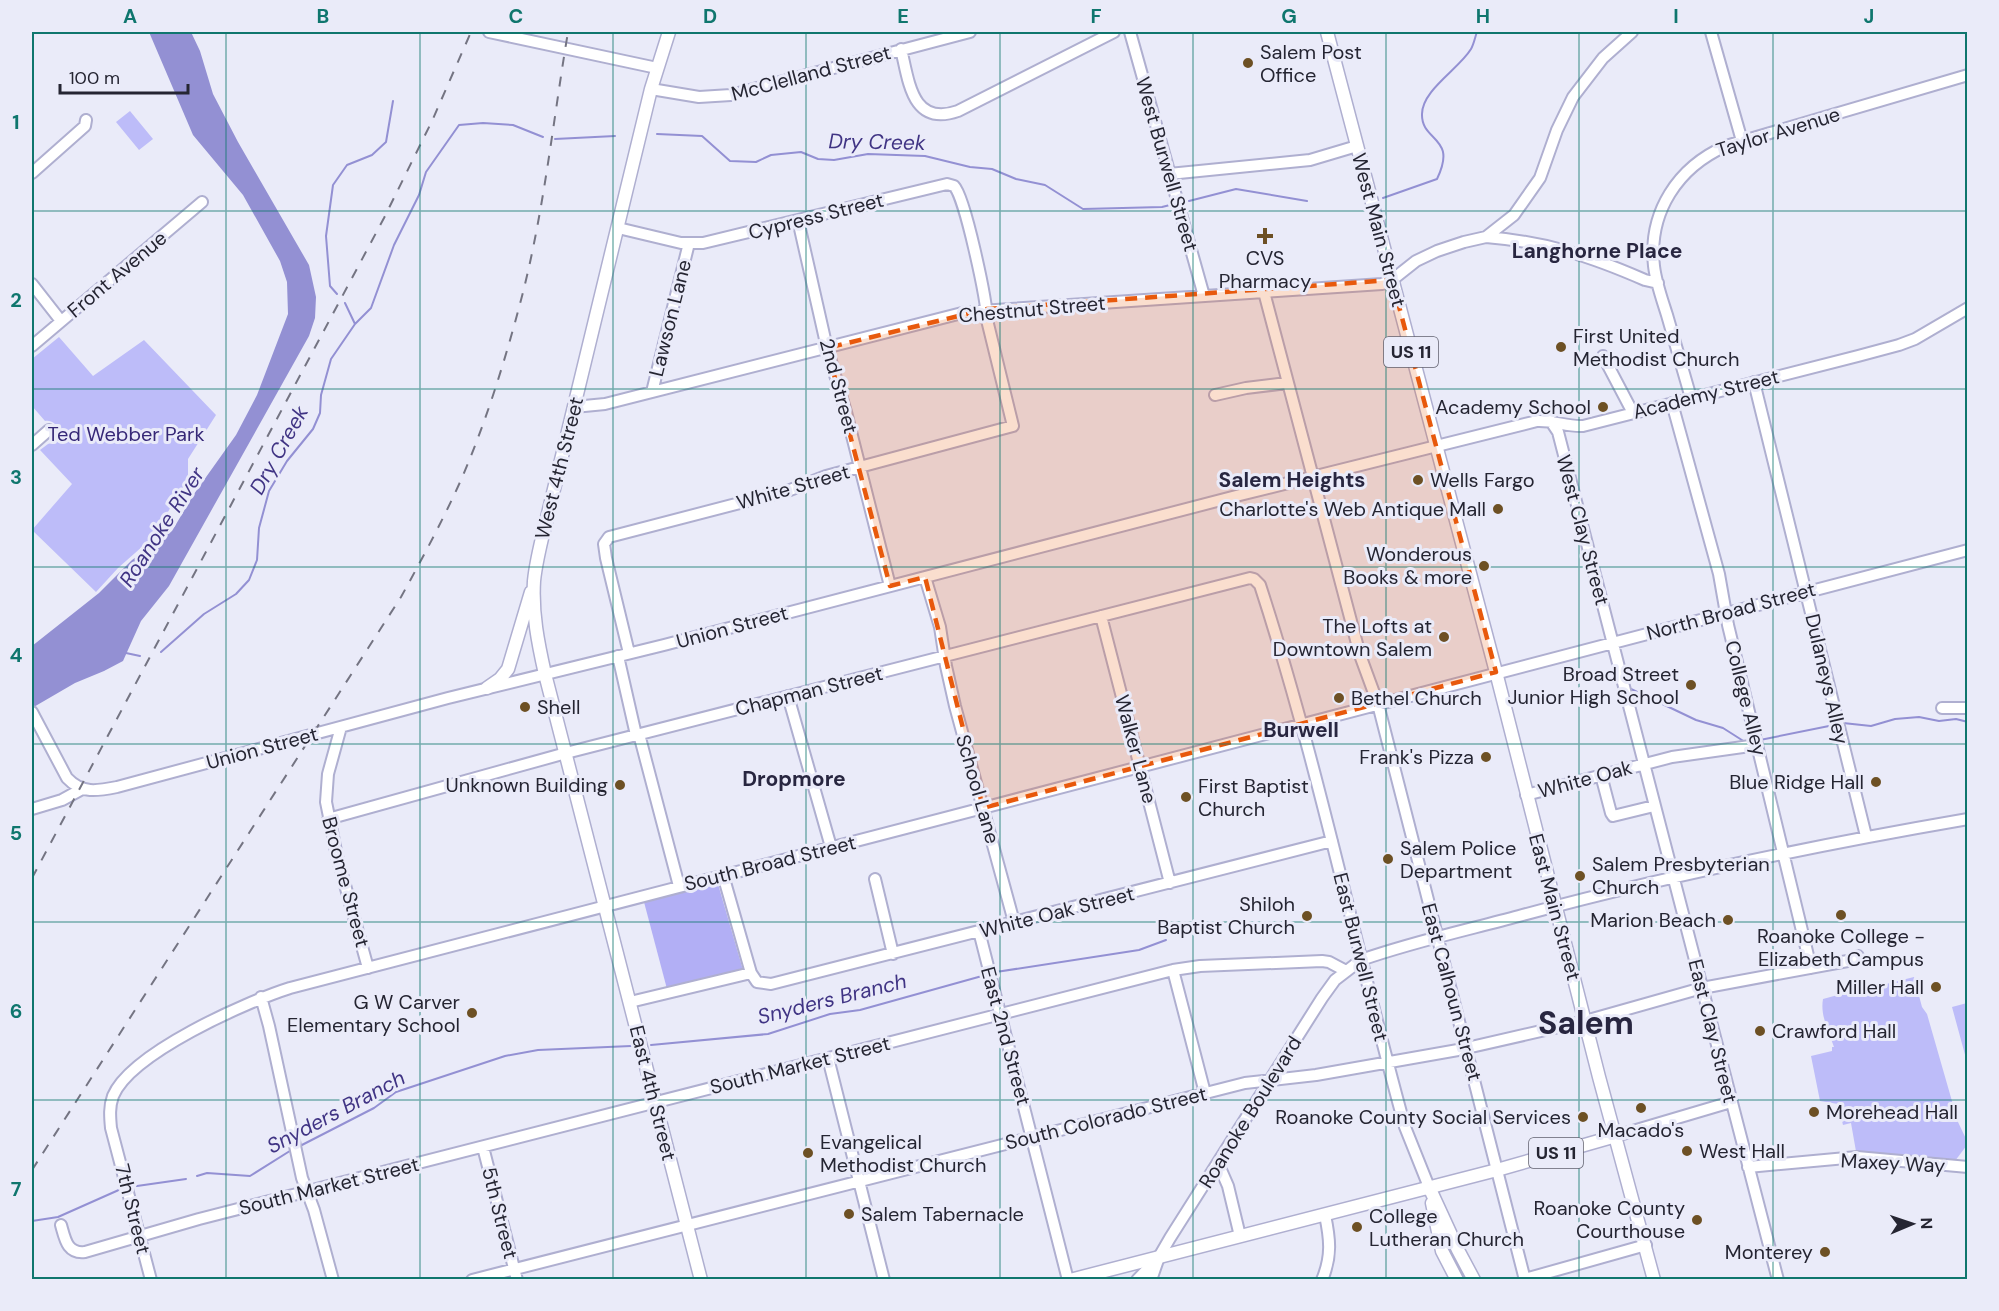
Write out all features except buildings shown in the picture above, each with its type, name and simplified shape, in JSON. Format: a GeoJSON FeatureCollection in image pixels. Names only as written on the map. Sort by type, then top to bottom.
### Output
{"type":"FeatureCollection","features":[{"type":"Feature","properties":{"kind":"main road","name":"West 4th Street"},"geometry":{"type":"LineString","coordinates":[[605,906],[545,674],[535,620],[534,583],[546,522],[651,89],[669,32]]}},
{"type":"Feature","properties":{"kind":"main road","name":"West Main Street"},"geometry":{"type":"LineString","coordinates":[[1327,32],[1496,672]]}},
{"type":"Feature","properties":{"kind":"main road"},"geometry":{"type":"LineString","coordinates":[[487,688],[500,679],[508,669],[534,583]]}},
{"type":"Feature","properties":{"kind":"main road","name":"East Main Street"},"geometry":{"type":"LineString","coordinates":[[1496,672],[1526,795],[1654,1280]]}},
{"type":"Feature","properties":{"kind":"main road","name":"East 4th Street"},"geometry":{"type":"LineString","coordinates":[[605,906],[701,1280]]}},
{"type":"Feature","properties":{"kind":"main road","name":"US 11"},"geometry":{"type":"LineString","coordinates":[[1069,1280],[1497,1170],[1616,1136]]}},
{"type":"Feature","properties":{"kind":"main road"},"geometry":{"type":"LineString","coordinates":[[1430,1187],[1435,1226],[1442,1251],[1455,1278]]}},
{"type":"Feature","properties":{"kind":"main road"},"geometry":{"type":"LineString","coordinates":[[1430,1187],[1474,1280]]}},
{"type":"Feature","properties":{"kind":"street"},"geometry":{"type":"LineString","coordinates":[[489,32],[657,68]]}},
{"type":"Feature","properties":{"kind":"street","name":"McClelland Street"},"geometry":{"type":"LineString","coordinates":[[651,89],[699,97],[724,96],[970,32]]}},
{"type":"Feature","properties":{"kind":"street"},"geometry":{"type":"LineString","coordinates":[[901,49],[916,102],[921,108],[934,114],[951,113],[1114,32]]}},
{"type":"Feature","properties":{"kind":"street","name":"West Burwell Street"},"geometry":{"type":"LineString","coordinates":[[1130,32],[1204,296]]}},
{"type":"Feature","properties":{"kind":"street"},"geometry":{"type":"LineString","coordinates":[[1486,237],[1502,226],[1527,199],[1540,178],[1557,130],[1573,97],[1603,58],[1632,32]]}},
{"type":"Feature","properties":{"kind":"street"},"geometry":{"type":"LineString","coordinates":[[1711,32],[1742,141]]}},
{"type":"Feature","properties":{"kind":"street","name":"Taylor Avenue"},"geometry":{"type":"LineString","coordinates":[[1691,398],[1654,264],[1656,236],[1661,213],[1671,190],[1689,168],[1713,152],[1742,141],[1968,75]]}},
{"type":"Feature","properties":{"kind":"street"},"geometry":{"type":"LineString","coordinates":[[32,173],[85,126],[86,120]]}},
{"type":"Feature","properties":{"kind":"street"},"geometry":{"type":"LineString","coordinates":[[1169,174],[1310,160],[1357,146]]}},
{"type":"Feature","properties":{"kind":"street","name":"Cypress Street"},"geometry":{"type":"LineString","coordinates":[[618,228],[689,243],[716,240],[951,184],[958,189],[973,244],[987,309],[987,320],[1013,426]]}},
{"type":"Feature","properties":{"kind":"street","name":"Front Avenue"},"geometry":{"type":"LineString","coordinates":[[32,346],[202,202]]}},
{"type":"Feature","properties":{"kind":"street","name":"2nd Street"},"geometry":{"type":"LineString","coordinates":[[798,220],[827,348],[861,467],[890,586]]}},
{"type":"Feature","properties":{"kind":"street"},"geometry":{"type":"LineString","coordinates":[[1392,280],[1411,265],[1437,251],[1486,237],[1539,243],[1564,249],[1658,283]]}},
{"type":"Feature","properties":{"kind":"street","name":"Lawson Lane"},"geometry":{"type":"LineString","coordinates":[[652,392],[689,243]]}},
{"type":"Feature","properties":{"kind":"street","name":"Chestnut Street"},"geometry":{"type":"LineString","coordinates":[[574,407],[605,404],[966,312],[1382,284],[1392,280]]}},
{"type":"Feature","properties":{"kind":"street"},"geometry":{"type":"LineString","coordinates":[[32,284],[61,321]]}},
{"type":"Feature","properties":{"kind":"street","name":"East Calhoun Street"},"geometry":{"type":"LineString","coordinates":[[1264,292],[1360,655],[1378,704],[1525,1279]]}},
{"type":"Feature","properties":{"kind":"street","name":"Academy Street"},"geometry":{"type":"LineString","coordinates":[[1436,447],[1538,421],[1550,420],[1564,425],[1583,426],[1899,345],[1915,339],[1968,308]]}},
{"type":"Feature","properties":{"kind":"street"},"geometry":{"type":"LineString","coordinates":[[1604,356],[1632,413]]}},
{"type":"Feature","properties":{"kind":"street","name":"Dulaneys Alley"},"geometry":{"type":"LineString","coordinates":[[1754,382],[1866,836]]}},
{"type":"Feature","properties":{"kind":"street"},"geometry":{"type":"LineString","coordinates":[[1215,395],[1246,388],[1287,383]]}},
{"type":"Feature","properties":{"kind":"street","name":"College Alley"},"geometry":{"type":"LineString","coordinates":[[1672,403],[1719,574],[1726,613],[1811,968]]}},
{"type":"Feature","properties":{"kind":"street","name":"West Clay Street"},"geometry":{"type":"LineString","coordinates":[[1550,420],[1558,432],[1612,642]]}},
{"type":"Feature","properties":{"kind":"street","name":"White Street"},"geometry":{"type":"LineString","coordinates":[[623,655],[604,544],[612,536],[780,492],[826,476],[1013,426]]}},
{"type":"Feature","properties":{"kind":"street"},"geometry":{"type":"LineString","coordinates":[[32,445],[49,430]]}},
{"type":"Feature","properties":{"kind":"street","name":"Union Street"},"geometry":{"type":"LineString","coordinates":[[32,809],[62,800],[82,789],[92,791],[117,787],[487,688],[1436,447]]}},
{"type":"Feature","properties":{"kind":"street","name":"North Broad Street"},"geometry":{"type":"LineString","coordinates":[[1496,672],[1968,550]]}},
{"type":"Feature","properties":{"kind":"street","name":"School Lane"},"geometry":{"type":"LineString","coordinates":[[925,577],[940,627],[955,706],[1014,922]]}},
{"type":"Feature","properties":{"kind":"street","name":"Chapman Street"},"geometry":{"type":"LineString","coordinates":[[328,819],[566,753],[1250,578],[1260,585],[1301,725]]}},
{"type":"Feature","properties":{"kind":"street","name":"Walker Lane"},"geometry":{"type":"LineString","coordinates":[[1101,616],[1170,883]]}},
{"type":"Feature","properties":{"kind":"street","name":"East Clay Street"},"geometry":{"type":"LineString","coordinates":[[1612,642],[1778,1280]]}},
{"type":"Feature","properties":{"kind":"street"},"geometry":{"type":"LineString","coordinates":[[623,655],[637,735],[679,886]]}},
{"type":"Feature","properties":{"kind":"street","name":"South Broad Street"},"geometry":{"type":"LineString","coordinates":[[115,1139],[110,1118],[112,1098],[124,1079],[133,1070],[198,1028],[261,997],[679,886],[1140,768],[1496,672]]}},
{"type":"Feature","properties":{"kind":"street"},"geometry":{"type":"LineString","coordinates":[[788,696],[831,847]]}},
{"type":"Feature","properties":{"kind":"street"},"geometry":{"type":"LineString","coordinates":[[1942,708],[1968,708]]}},
{"type":"Feature","properties":{"kind":"street"},"geometry":{"type":"LineString","coordinates":[[32,712],[67,778],[82,789]]}},
{"type":"Feature","properties":{"kind":"street","name":"East Burwell Street"},"geometry":{"type":"LineString","coordinates":[[1301,725],[1387,1063],[1405,1127],[1430,1187]]}},
{"type":"Feature","properties":{"kind":"street","name":"Broome Street"},"geometry":{"type":"LineString","coordinates":[[341,727],[327,782],[326,802],[328,819],[368,968]]}},
{"type":"Feature","properties":{"kind":"street","name":"White Oak"},"geometry":{"type":"LineString","coordinates":[[1526,795],[1672,757],[1757,745]]}},
{"type":"Feature","properties":{"kind":"street"},"geometry":{"type":"LineString","coordinates":[[1601,775],[1613,816],[1654,806]]}},
{"type":"Feature","properties":{"kind":"street"},"geometry":{"type":"LineString","coordinates":[[1346,971],[1361,960],[1555,906],[1674,877],[1866,836],[1968,819]]}},
{"type":"Feature","properties":{"kind":"street","name":"White Oak Street"},"geometry":{"type":"LineString","coordinates":[[750,973],[760,983],[781,982],[1332,841]]}},
{"type":"Feature","properties":{"kind":"street"},"geometry":{"type":"LineString","coordinates":[[630,1002],[750,973],[723,875]]}},
{"type":"Feature","properties":{"kind":"street"},"geometry":{"type":"LineString","coordinates":[[875,879],[893,954]]}},
{"type":"Feature","properties":{"kind":"street","name":"East 2nd Street"},"geometry":{"type":"LineString","coordinates":[[979,932],[1069,1280]]}},
{"type":"Feature","properties":{"kind":"street","name":"South Colorado Street"},"geometry":{"type":"LineString","coordinates":[[472,1280],[516,1274],[687,1224],[1245,1083],[1316,1076],[1503,1041],[1702,988],[1853,960],[1858,956]]}},
{"type":"Feature","properties":{"kind":"street","name":"South Market Street"},"geometry":{"type":"LineString","coordinates":[[61,1225],[67,1245],[75,1252],[81,1252],[140,1234],[306,1191],[1173,970],[1200,966],[1322,961],[1346,971]]}},
{"type":"Feature","properties":{"kind":"street"},"geometry":{"type":"LineString","coordinates":[[1173,970],[1204,1093]]}},
{"type":"Feature","properties":{"kind":"street","name":"Roanoke Boulevard"},"geometry":{"type":"LineString","coordinates":[[1137,1280],[1159,1257],[1322,998],[1335,980],[1346,971]]}},
{"type":"Feature","properties":{"kind":"street"},"geometry":{"type":"LineString","coordinates":[[261,997],[295,1148],[333,1280]]}},
{"type":"Feature","properties":{"kind":"street"},"geometry":{"type":"LineString","coordinates":[[828,1058],[884,1280]]}},
{"type":"Feature","properties":{"kind":"street"},"geometry":{"type":"LineString","coordinates":[[1616,1136],[1731,1102]]}},
{"type":"Feature","properties":{"kind":"street","name":"7th Street"},"geometry":{"type":"LineString","coordinates":[[115,1139],[151,1280]]}},
{"type":"Feature","properties":{"kind":"street","name":"5th Street"},"geometry":{"type":"LineString","coordinates":[[483,1147],[516,1274]]}},
{"type":"Feature","properties":{"kind":"street","name":"Maxey Way"},"geometry":{"type":"LineString","coordinates":[[1748,1167],[1857,1158],[1968,1167]]}},
{"type":"Feature","properties":{"kind":"street"},"geometry":{"type":"LineString","coordinates":[[1218,1163],[1228,1186],[1240,1236]]}},
{"type":"Feature","properties":{"kind":"street"},"geometry":{"type":"LineString","coordinates":[[1322,1280],[1329,1256],[1330,1237],[1325,1215]]}},
{"type":"Feature","properties":{"kind":"street"},"geometry":{"type":"LineString","coordinates":[[1525,1279],[1646,1245]]}},
{"type":"Feature","properties":{"kind":"street","name":"Roanoke Boulevard"},"geometry":{"type":"LineString","coordinates":[[1151,1280],[1159,1257]]}},
{"type":"Feature","properties":{"kind":"highlighted area"},"geometry":{"type":"Polygon","coordinates":[[[1392,280],[1496,672],[983,808],[925,577],[890,586],[827,348],[987,309],[1392,280]]]}},
{"type":"Feature","properties":{"kind":"green space"},"geometry":{"type":"Polygon","coordinates":[[[130,111],[153,139],[139,150],[116,122],[130,111]]]}},
{"type":"Feature","properties":{"kind":"green space","name":"Ted Webber Park"},"geometry":{"type":"Polygon","coordinates":[[[59,337],[93,376],[144,340],[216,415],[188,459],[188,479],[152,538],[118,568],[96,592],[32,530],[72,484],[40,450],[55,442],[59,430],[57,426],[50,421],[45,421],[32,406],[32,359],[59,337]]]}},
{"type":"Feature","properties":{"kind":"green space"},"geometry":{"type":"Polygon","coordinates":[[[1914,977],[1958,1122],[1967,1141],[1967,1145],[1952,1165],[1857,1157],[1851,1123],[1843,1125],[1838,1104],[1820,1101],[1811,1056],[1832,1051],[1834,1047],[1824,1018],[1823,999],[1914,977]]]}},
{"type":"Feature","properties":{"kind":"green space"},"geometry":{"type":"Polygon","coordinates":[[[1968,1003],[1967,1062],[1952,1007],[1968,1003]]]}},
{"type":"Feature","properties":{"kind":"shaded area"},"geometry":{"type":"Polygon","coordinates":[[[149,32],[191,32],[200,51],[213,94],[309,265],[316,297],[315,318],[309,336],[169,586],[141,621],[123,661],[75,683],[32,708],[32,646],[99,593],[132,560],[172,531],[194,494],[236,435],[257,395],[288,314],[287,282],[280,261],[243,195],[193,135],[149,32]]]}},
{"type":"Feature","properties":{"kind":"shaded area"},"geometry":{"type":"Polygon","coordinates":[[[718,884],[743,970],[667,989],[644,902],[718,884]]]}},
{"type":"Feature","properties":{"kind":"waterway","name":"Dry Creek"},"geometry":{"type":"LineString","coordinates":[[1383,198],[1437,179],[1443,155],[1441,147],[1423,123],[1424,105],[1434,88],[1471,49],[1477,32]]}},
{"type":"Feature","properties":{"kind":"waterway"},"geometry":{"type":"LineString","coordinates":[[337,294],[330,286],[326,236],[333,185],[347,165],[372,155],[386,142],[393,101]]}},
{"type":"Feature","properties":{"kind":"waterway","name":"Dry Creek"},"geometry":{"type":"LineString","coordinates":[[161,652],[204,614],[236,594],[249,580],[257,560],[259,528],[269,491],[287,461],[313,429],[320,413],[321,395],[331,359],[355,324],[371,308],[394,245],[419,195],[426,172],[459,125],[483,123],[513,125],[543,137]]}},
{"type":"Feature","properties":{"kind":"waterway","name":"Dry Creek"},"geometry":{"type":"LineString","coordinates":[[657,134],[702,136],[730,161],[756,162],[771,155],[801,152],[818,159],[834,160],[868,154],[925,156],[970,167],[992,169],[1016,179],[1045,185],[1083,209],[1170,205]]}},
{"type":"Feature","properties":{"kind":"waterway","name":"Dry Creek"},"geometry":{"type":"LineString","coordinates":[[555,139],[615,136]]}},
{"type":"Feature","properties":{"kind":"waterway","name":"Dry Creek"},"geometry":{"type":"LineString","coordinates":[[1189,201],[1236,189],[1307,201]]}},
{"type":"Feature","properties":{"kind":"waterway"},"geometry":{"type":"LineString","coordinates":[[345,303],[355,324]]}},
{"type":"Feature","properties":{"kind":"waterway","name":"Dry Creek"},"geometry":{"type":"LineString","coordinates":[[126,653],[140,656]]}},
{"type":"Feature","properties":{"kind":"waterway"},"geometry":{"type":"LineString","coordinates":[[1631,689],[1696,720],[1723,728],[1745,742]]}},
{"type":"Feature","properties":{"kind":"waterway"},"geometry":{"type":"LineString","coordinates":[[1843,723],[1871,726],[1895,719],[1919,717],[1939,721],[1956,719],[1968,722]]}},
{"type":"Feature","properties":{"kind":"waterway"},"geometry":{"type":"LineString","coordinates":[[1760,740],[1834,725]]}},
{"type":"Feature","properties":{"kind":"waterway","name":"Snyders Branch"},"geometry":{"type":"LineString","coordinates":[[996,972],[1139,950],[1166,940]]}},
{"type":"Feature","properties":{"kind":"waterway","name":"Snyders Branch"},"geometry":{"type":"LineString","coordinates":[[651,1045],[768,1034],[830,1014],[860,1010],[982,976]]}},
{"type":"Feature","properties":{"kind":"waterway","name":"Snyders Branch"},"geometry":{"type":"LineString","coordinates":[[298,1147],[374,1108],[396,1092],[505,1056],[538,1050],[631,1046]]}},
{"type":"Feature","properties":{"kind":"waterway","name":"Snyders Branch"},"geometry":{"type":"LineString","coordinates":[[197,1176],[207,1173],[250,1176],[293,1149]]}},
{"type":"Feature","properties":{"kind":"waterway","name":"Snyders Branch"},"geometry":{"type":"LineString","coordinates":[[137,1186],[186,1179]]}},
{"type":"Feature","properties":{"kind":"waterway","name":"Snyders Branch"},"geometry":{"type":"LineString","coordinates":[[32,1221],[58,1217],[121,1189]]}},
{"type":"Feature","properties":{"kind":"railway"},"geometry":{"type":"LineString","coordinates":[[32,878],[384,218],[432,121],[471,32]]}},
{"type":"Feature","properties":{"kind":"railway"},"geometry":{"type":"LineString","coordinates":[[32,1170],[401,597],[454,495],[487,414],[521,300],[542,200],[568,32]]}},
{"type":"Feature","properties":{"kind":"place","name":"Salem Post Office"},"geometry":{"type":"Point","coordinates":[1248,63]}},
{"type":"Feature","properties":{"kind":"place","name":"CVS Pharmacy"},"geometry":{"type":"Point","coordinates":[1265,236]}},
{"type":"Feature","properties":{"kind":"place","name":"First United Methodist Church"},"geometry":{"type":"Point","coordinates":[1561,347]}},
{"type":"Feature","properties":{"kind":"place","name":"Academy School"},"geometry":{"type":"Point","coordinates":[1603,407]}},
{"type":"Feature","properties":{"kind":"place","name":"Wells Fargo"},"geometry":{"type":"Point","coordinates":[1418,480]}},
{"type":"Feature","properties":{"kind":"place","name":"Charlotte's Web Antique Mall"},"geometry":{"type":"Point","coordinates":[1498,509]}},
{"type":"Feature","properties":{"kind":"place","name":"Wonderous Books & more"},"geometry":{"type":"Point","coordinates":[1484,566]}},
{"type":"Feature","properties":{"kind":"place","name":"The Lofts at Downtown Salem"},"geometry":{"type":"Point","coordinates":[1444,637]}},
{"type":"Feature","properties":{"kind":"place","name":"Broad Street Junior High School"},"geometry":{"type":"Point","coordinates":[1691,685]}},
{"type":"Feature","properties":{"kind":"place","name":"Bethel Church"},"geometry":{"type":"Point","coordinates":[1339,698]}},
{"type":"Feature","properties":{"kind":"place","name":"Shell"},"geometry":{"type":"Point","coordinates":[525,707]}},
{"type":"Feature","properties":{"kind":"place","name":"Frank's Pizza"},"geometry":{"type":"Point","coordinates":[1486,757]}},
{"type":"Feature","properties":{"kind":"place","name":"Blue Ridge Hall"},"geometry":{"type":"Point","coordinates":[1876,782]}},
{"type":"Feature","properties":{"kind":"place","name":"Unknown Building"},"geometry":{"type":"Point","coordinates":[620,785]}},
{"type":"Feature","properties":{"kind":"place","name":"First Baptist Church"},"geometry":{"type":"Point","coordinates":[1186,797]}},
{"type":"Feature","properties":{"kind":"place","name":"Salem Police Department"},"geometry":{"type":"Point","coordinates":[1388,859]}},
{"type":"Feature","properties":{"kind":"place","name":"Salem Presbyterian Church"},"geometry":{"type":"Point","coordinates":[1580,876]}},
{"type":"Feature","properties":{"kind":"place","name":"Roanoke College - Elizabeth Campus"},"geometry":{"type":"Point","coordinates":[1841,915]}},
{"type":"Feature","properties":{"kind":"place","name":"Shiloh Baptist Church"},"geometry":{"type":"Point","coordinates":[1307,916]}},
{"type":"Feature","properties":{"kind":"place","name":"Marion Beach"},"geometry":{"type":"Point","coordinates":[1728,920]}},
{"type":"Feature","properties":{"kind":"place","name":"Miller Hall"},"geometry":{"type":"Point","coordinates":[1936,987]}},
{"type":"Feature","properties":{"kind":"place","name":"G W Carver Elementary School"},"geometry":{"type":"Point","coordinates":[472,1013]}},
{"type":"Feature","properties":{"kind":"place","name":"Crawford Hall"},"geometry":{"type":"Point","coordinates":[1760,1031]}},
{"type":"Feature","properties":{"kind":"place","name":"Macado's"},"geometry":{"type":"Point","coordinates":[1641,1108]}},
{"type":"Feature","properties":{"kind":"place","name":"Morehead Hall"},"geometry":{"type":"Point","coordinates":[1814,1112]}},
{"type":"Feature","properties":{"kind":"place","name":"Roanoke County Social Services"},"geometry":{"type":"Point","coordinates":[1583,1117]}},
{"type":"Feature","properties":{"kind":"place","name":"West Hall"},"geometry":{"type":"Point","coordinates":[1687,1151]}},
{"type":"Feature","properties":{"kind":"place","name":"Evangelical Methodist Church"},"geometry":{"type":"Point","coordinates":[808,1153]}},
{"type":"Feature","properties":{"kind":"place","name":"Salem Tabernacle"},"geometry":{"type":"Point","coordinates":[849,1214]}},
{"type":"Feature","properties":{"kind":"place","name":"Roanoke County Courthouse"},"geometry":{"type":"Point","coordinates":[1697,1220]}},
{"type":"Feature","properties":{"kind":"place","name":"College Lutheran Church"},"geometry":{"type":"Point","coordinates":[1357,1227]}},
{"type":"Feature","properties":{"kind":"place","name":"Monterey"},"geometry":{"type":"Point","coordinates":[1825,1252]}},
{"type":"Feature","properties":{"kind":"district","name":"Langhorne Place"},"geometry":{"type":"Point","coordinates":[1597,251]}},
{"type":"Feature","properties":{"kind":"district","name":"Salem Heights"},"geometry":{"type":"Point","coordinates":[1292,480]}},
{"type":"Feature","properties":{"kind":"district","name":"Burwell"},"geometry":{"type":"Point","coordinates":[1301,730]}},
{"type":"Feature","properties":{"kind":"district","name":"Dropmore"},"geometry":{"type":"Point","coordinates":[794,779]}},
{"type":"Feature","properties":{"kind":"district","name":"Salem"},"geometry":{"type":"Point","coordinates":[1586,1023]}},
{"type":"Feature","properties":{"kind":"water label","name":"Roanoke River"},"geometry":{"type":"Point","coordinates":[162,527]}}]}
